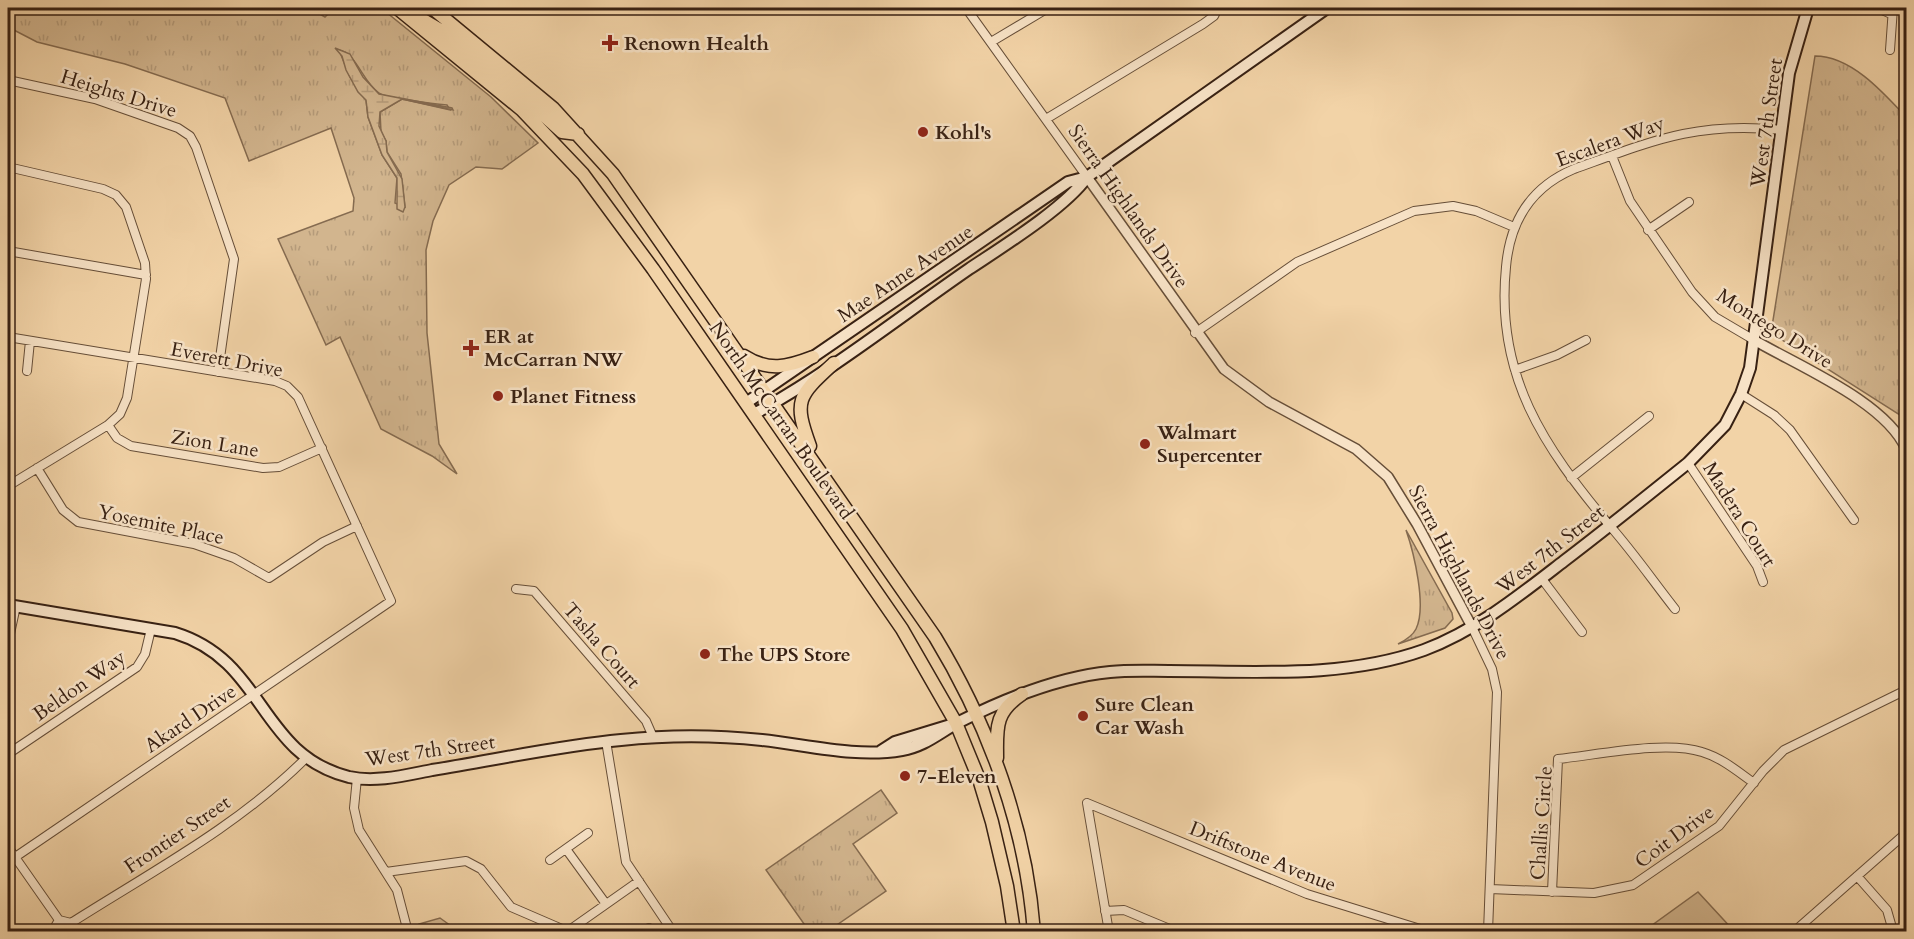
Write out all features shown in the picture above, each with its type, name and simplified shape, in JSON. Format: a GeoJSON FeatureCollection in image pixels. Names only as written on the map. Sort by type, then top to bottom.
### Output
{"type":"FeatureCollection","features":[{"type":"Feature","properties":{"kind":"main road","name":"North McCarran Boulevard"},"geometry":{"type":"LineString","coordinates":[[397,8],[500,90],[569,158],[624,228],[907,636],[956,723],[992,822],[1007,886],[1014,932]]}},
{"type":"Feature","properties":{"kind":"main road"},"geometry":{"type":"LineString","coordinates":[[397,8],[447,34],[510,85],[557,128],[567,134],[578,134]]}},
{"type":"Feature","properties":{"kind":"main road","name":"North McCarran Boulevard"},"geometry":{"type":"LineString","coordinates":[[432,8],[517,77],[578,134],[631,197],[935,637],[976,714],[998,766],[1023,854],[1034,932]]}},
{"type":"Feature","properties":{"kind":"main road","name":"Mae Anne Avenue"},"geometry":{"type":"LineString","coordinates":[[754,414],[834,363],[1075,193],[1087,177],[1327,8]]}},
{"type":"Feature","properties":{"kind":"main road","name":"West 7th Street"},"geometry":{"type":"LineString","coordinates":[[12,605],[182,635],[208,646],[235,669],[280,734],[306,758],[337,773],[357,778],[396,776],[606,741],[652,737],[732,738],[833,750],[899,751],[928,742],[956,723],[1022,694],[1083,676],[1110,672],[1346,668],[1424,650],[1472,627],[1542,579],[1688,464],[1718,435],[1741,394],[1750,368],[1792,58],[1808,8]]}},
{"type":"Feature","properties":{"kind":"main road","name":"Mae Anne Avenue"},"geometry":{"type":"LineString","coordinates":[[746,403],[1068,182],[1087,177]]}},
{"type":"Feature","properties":{"kind":"main road"},"geometry":{"type":"LineString","coordinates":[[728,337],[739,353],[765,367],[784,367],[813,357]]}},
{"type":"Feature","properties":{"kind":"main road"},"geometry":{"type":"LineString","coordinates":[[817,464],[801,420],[800,407],[807,389],[834,363]]}},
{"type":"Feature","properties":{"kind":"main road"},"geometry":{"type":"LineString","coordinates":[[998,766],[998,721],[1009,703],[1022,694]]}},
{"type":"Feature","properties":{"kind":"street","name":"Sierra Highlands Drive"},"geometry":{"type":"LineString","coordinates":[[966,8],[1196,333],[1224,369],[1252,391],[1356,449],[1388,477],[1417,524],[1472,627],[1492,669],[1497,692],[1488,932]]}},
{"type":"Feature","properties":{"kind":"street"},"geometry":{"type":"LineString","coordinates":[[991,42],[1048,8]]}},
{"type":"Feature","properties":{"kind":"street"},"geometry":{"type":"LineString","coordinates":[[1046,119],[1203,24],[1214,16],[1218,8]]}},
{"type":"Feature","properties":{"kind":"street"},"geometry":{"type":"LineString","coordinates":[[1878,8],[1892,11],[1890,50]]}},
{"type":"Feature","properties":{"kind":"street","name":"Heights Drive"},"geometry":{"type":"LineString","coordinates":[[8,80],[95,99],[178,128],[190,136],[196,147],[234,259],[218,372]]}},
{"type":"Feature","properties":{"kind":"street","name":"Escalera Way"},"geometry":{"type":"LineString","coordinates":[[1675,609],[1571,478],[1542,435],[1515,370],[1509,343],[1504,298],[1507,253],[1514,227],[1528,203],[1547,184],[1574,169],[1672,135],[1709,128],[1734,126],[1782,130]]}},
{"type":"Feature","properties":{"kind":"street","name":"Montego Drive"},"geometry":{"type":"LineString","coordinates":[[1612,156],[1630,201],[1698,301],[1715,317],[1865,403],[1893,427],[1906,448]]}},
{"type":"Feature","properties":{"kind":"street"},"geometry":{"type":"LineString","coordinates":[[8,167],[103,189],[116,195],[126,207],[143,252],[146,275],[124,406],[108,425],[8,486]]}},
{"type":"Feature","properties":{"kind":"street"},"geometry":{"type":"LineString","coordinates":[[1648,230],[1689,202]]}},
{"type":"Feature","properties":{"kind":"street"},"geometry":{"type":"LineString","coordinates":[[1196,333],[1304,258],[1414,211],[1453,206],[1476,211],[1514,227]]}},
{"type":"Feature","properties":{"kind":"street"},"geometry":{"type":"LineString","coordinates":[[8,251],[146,275]]}},
{"type":"Feature","properties":{"kind":"street","name":"Everett Drive"},"geometry":{"type":"LineString","coordinates":[[8,337],[218,372],[287,386],[298,397],[391,602]]}},
{"type":"Feature","properties":{"kind":"street"},"geometry":{"type":"LineString","coordinates":[[1515,370],[1557,355],[1586,340]]}},
{"type":"Feature","properties":{"kind":"street"},"geometry":{"type":"LineString","coordinates":[[27,371],[30,341]]}},
{"type":"Feature","properties":{"kind":"street"},"geometry":{"type":"LineString","coordinates":[[1741,394],[1774,415],[1790,430],[1854,520]]}},
{"type":"Feature","properties":{"kind":"street"},"geometry":{"type":"LineString","coordinates":[[1571,478],[1649,416]]}},
{"type":"Feature","properties":{"kind":"street","name":"Zion Lane"},"geometry":{"type":"LineString","coordinates":[[108,425],[117,438],[131,446],[263,468],[279,467],[322,448]]}},
{"type":"Feature","properties":{"kind":"street","name":"Madera Court"},"geometry":{"type":"LineString","coordinates":[[1688,464],[1758,566],[1763,582]]}},
{"type":"Feature","properties":{"kind":"street","name":"Yosemite Place"},"geometry":{"type":"LineString","coordinates":[[37,468],[63,510],[78,522],[194,544],[234,558],[268,578],[323,542],[357,526]]}},
{"type":"Feature","properties":{"kind":"street"},"geometry":{"type":"LineString","coordinates":[[1542,579],[1582,632]]}},
{"type":"Feature","properties":{"kind":"street","name":"Tasha Court"},"geometry":{"type":"LineString","coordinates":[[516,589],[534,591],[646,721],[652,737]]}},
{"type":"Feature","properties":{"kind":"street","name":"Akard Drive"},"geometry":{"type":"LineString","coordinates":[[11,860],[391,602]]}},
{"type":"Feature","properties":{"kind":"street"},"geometry":{"type":"LineString","coordinates":[[8,643],[12,605]]}},
{"type":"Feature","properties":{"kind":"street","name":"Beldon Way"},"geometry":{"type":"LineString","coordinates":[[8,754],[136,667],[145,654],[151,629]]}},
{"type":"Feature","properties":{"kind":"street","name":"Coit Drive"},"geometry":{"type":"LineString","coordinates":[[1490,889],[1607,892],[1645,879],[1719,826],[1773,759],[1797,742],[1906,690]]}},
{"type":"Feature","properties":{"kind":"street"},"geometry":{"type":"LineString","coordinates":[[606,741],[626,862],[673,932]]}},
{"type":"Feature","properties":{"kind":"street","name":"Challis Circle"},"geometry":{"type":"LineString","coordinates":[[1552,892],[1558,759],[1674,747],[1714,756],[1754,783]]}},
{"type":"Feature","properties":{"kind":"street","name":"Frontier Street"},"geometry":{"type":"LineString","coordinates":[[59,920],[71,923],[183,855],[278,785],[306,758]]}},
{"type":"Feature","properties":{"kind":"street"},"geometry":{"type":"LineString","coordinates":[[357,778],[354,808],[359,830],[386,872],[402,904],[408,932]]}},
{"type":"Feature","properties":{"kind":"street","name":"Driftstone Avenue"},"geometry":{"type":"LineString","coordinates":[[1105,911],[1087,802],[1307,894],[1430,932]]}},
{"type":"Feature","properties":{"kind":"street"},"geometry":{"type":"LineString","coordinates":[[550,860],[588,833]]}},
{"type":"Feature","properties":{"kind":"street"},"geometry":{"type":"LineString","coordinates":[[1797,929],[1906,833]]}},
{"type":"Feature","properties":{"kind":"street"},"geometry":{"type":"LineString","coordinates":[[8,847],[11,860],[59,920],[52,932]]}},
{"type":"Feature","properties":{"kind":"street"},"geometry":{"type":"LineString","coordinates":[[566,849],[606,904]]}},
{"type":"Feature","properties":{"kind":"street"},"geometry":{"type":"LineString","coordinates":[[386,872],[466,861],[481,869],[511,907],[569,931],[639,881]]}},
{"type":"Feature","properties":{"kind":"street"},"geometry":{"type":"LineString","coordinates":[[1857,876],[1887,910],[1892,924]]}},
{"type":"Feature","properties":{"kind":"street"},"geometry":{"type":"LineString","coordinates":[[1109,932],[1105,911],[1124,910],[1177,932]]}},
{"type":"Feature","properties":{"kind":"green space"},"geometry":{"type":"Polygon","coordinates":[[[8,8],[309,8],[325,17],[334,8],[381,8],[491,97],[538,143],[502,169],[476,167],[449,185],[433,221],[426,250],[427,333],[439,444],[457,474],[432,456],[381,429],[340,337],[326,345],[278,239],[353,211],[354,198],[331,128],[249,161],[225,98],[125,64],[37,42],[8,27],[8,8]],[[339,50],[350,77],[366,100],[368,117],[382,155],[397,178],[395,203],[405,207],[401,174],[387,152],[386,141],[381,132],[380,112],[402,99],[379,93],[350,57],[339,50]],[[403,99],[450,110],[447,105],[403,99]]]}},
{"type":"Feature","properties":{"kind":"green space"},"geometry":{"type":"Polygon","coordinates":[[[335,48],[350,54],[363,77],[379,94],[453,110],[402,99],[380,112],[379,126],[386,141],[387,152],[402,179],[405,207],[403,212],[397,209],[397,178],[382,155],[368,117],[366,100],[358,92],[346,70],[342,56],[335,48]]]}},
{"type":"Feature","properties":{"kind":"green space"},"geometry":{"type":"Polygon","coordinates":[[[1815,56],[1841,62],[1854,69],[1877,87],[1906,117],[1906,419],[1771,333],[1815,56]]]}},
{"type":"Feature","properties":{"kind":"green space"},"geometry":{"type":"Polygon","coordinates":[[[1406,530],[1452,613],[1453,619],[1445,628],[1398,644],[1416,629],[1420,607],[1416,566],[1406,530]]]}},
{"type":"Feature","properties":{"kind":"green space"},"geometry":{"type":"Polygon","coordinates":[[[881,790],[897,813],[853,844],[886,891],[828,931],[809,931],[766,870],[881,790]]]}},
{"type":"Feature","properties":{"kind":"green space"},"geometry":{"type":"Polygon","coordinates":[[[1698,892],[1734,931],[1644,931],[1698,892]]]}},
{"type":"Feature","properties":{"kind":"green space"},"geometry":{"type":"Polygon","coordinates":[[[440,918],[458,931],[420,931],[419,924],[440,918]]]}},
{"type":"Feature","properties":{"kind":"waterway"},"geometry":{"type":"LineString","coordinates":[[435,927],[444,932]]}},
{"type":"Feature","properties":{"kind":"place","name":"Renown Health"},"geometry":{"type":"Point","coordinates":[610,43]}},
{"type":"Feature","properties":{"kind":"place","name":"Kohl's"},"geometry":{"type":"Point","coordinates":[923,132]}},
{"type":"Feature","properties":{"kind":"place","name":"ER at McCarran NW"},"geometry":{"type":"Point","coordinates":[471,348]}},
{"type":"Feature","properties":{"kind":"place","name":"Planet Fitness"},"geometry":{"type":"Point","coordinates":[498,396]}},
{"type":"Feature","properties":{"kind":"place","name":"Walmart Supercenter"},"geometry":{"type":"Point","coordinates":[1145,444]}},
{"type":"Feature","properties":{"kind":"place","name":"The UPS Store"},"geometry":{"type":"Point","coordinates":[705,654]}},
{"type":"Feature","properties":{"kind":"place","name":"Sure Clean Car Wash"},"geometry":{"type":"Point","coordinates":[1083,716]}},
{"type":"Feature","properties":{"kind":"place","name":"7-Eleven"},"geometry":{"type":"Point","coordinates":[905,776]}}]}
